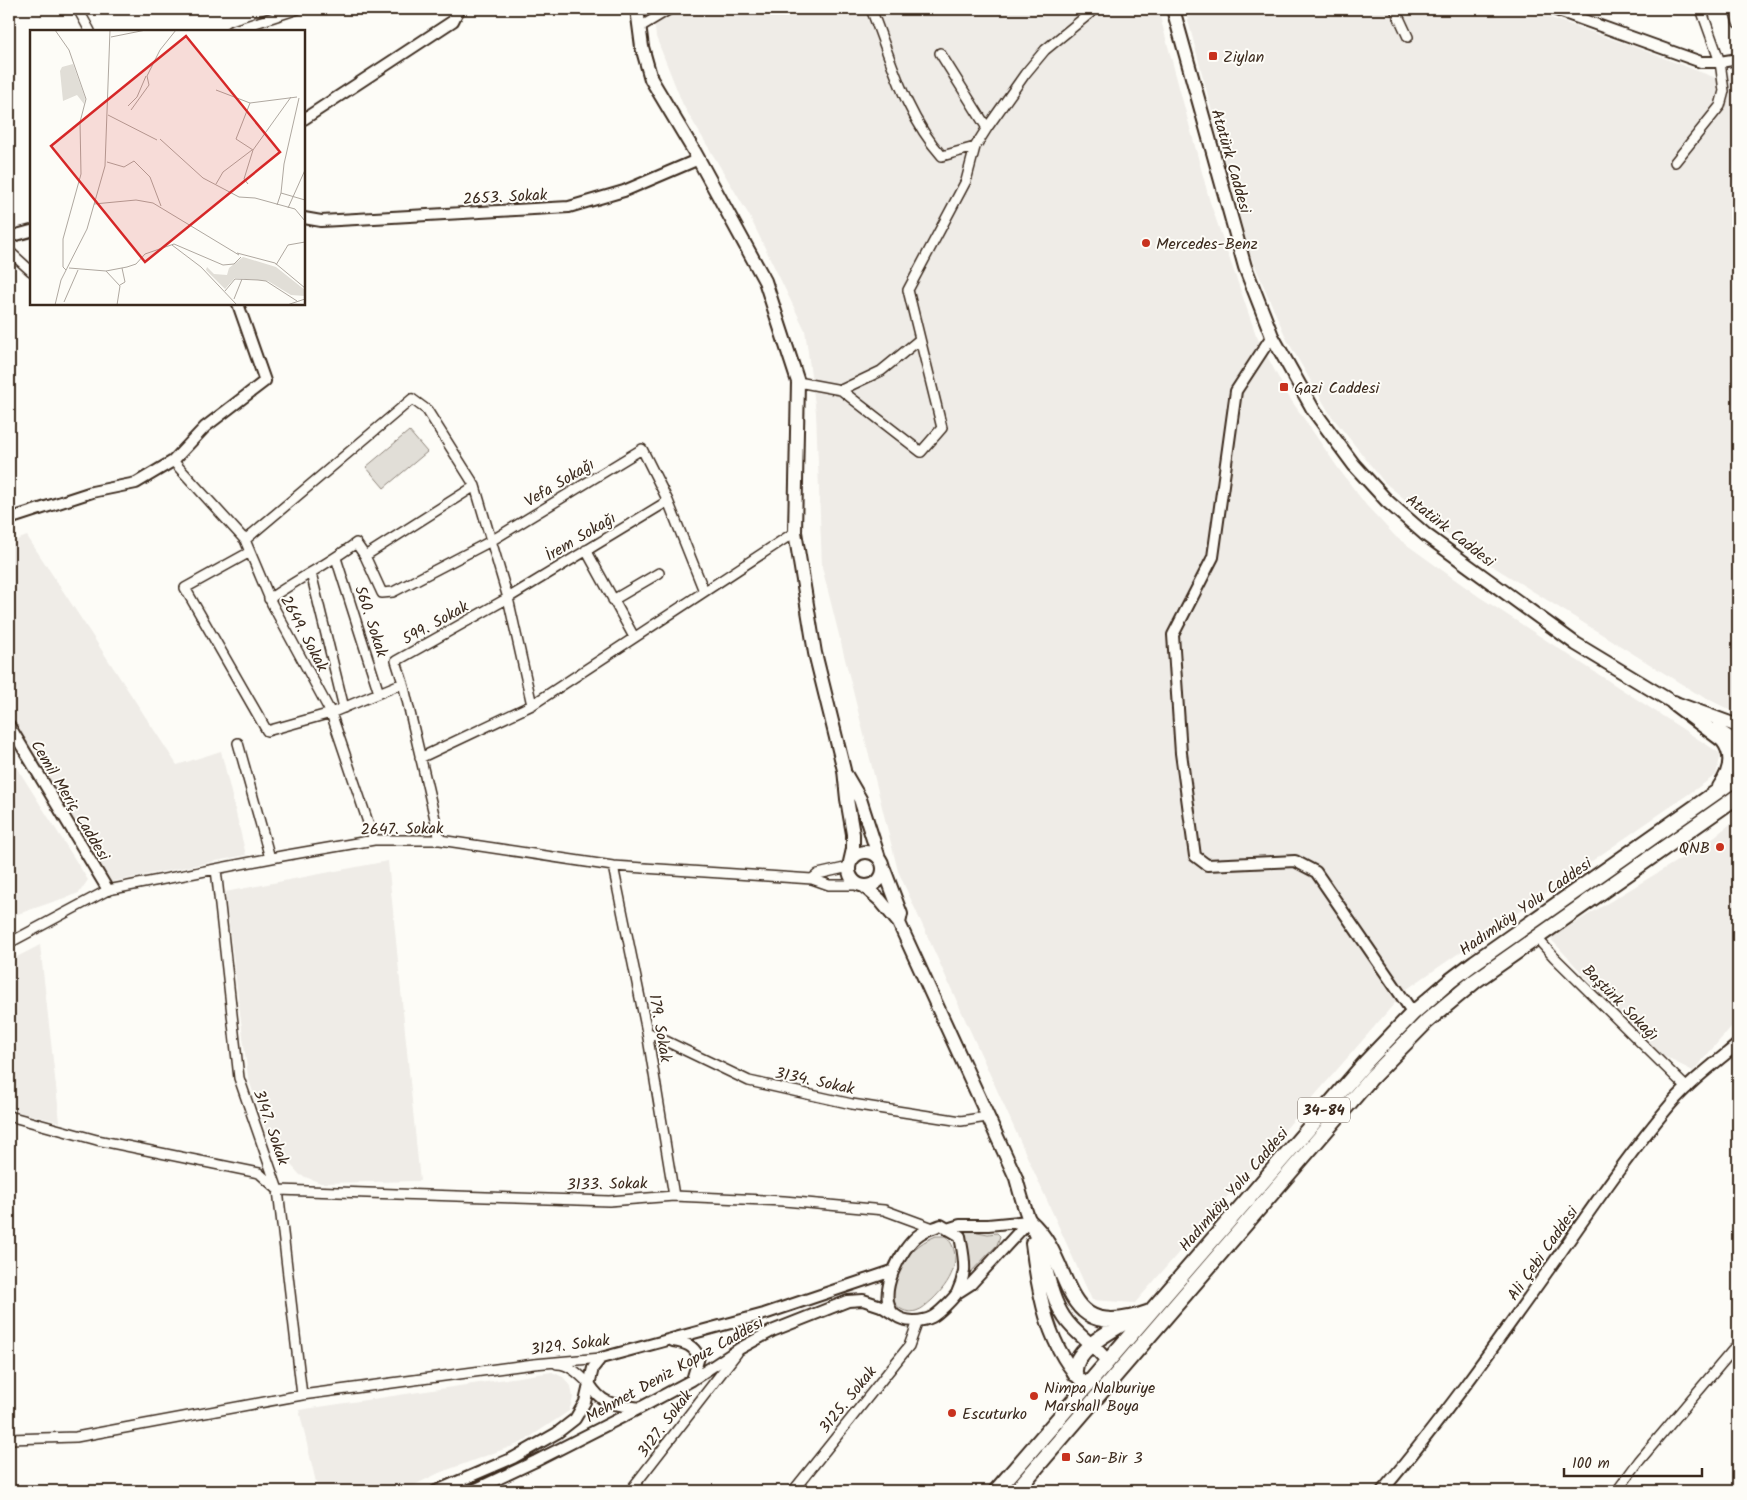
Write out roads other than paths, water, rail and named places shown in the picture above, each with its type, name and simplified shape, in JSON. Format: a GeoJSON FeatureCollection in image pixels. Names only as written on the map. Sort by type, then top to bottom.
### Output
{"type":"FeatureCollection","features":[{"type":"Feature","properties":{"kind":"main road"},"geometry":{"type":"LineString","coordinates":[[637,9],[642,47],[651,79],[699,159],[765,281],[798,382],[795,532],[815,653],[844,770],[846,799],[853,834],[850,865],[851,878],[880,900],[899,923],[1016,1178],[1058,1307],[1064,1318],[1107,1361],[1110,1374],[1104,1388],[1086,1385],[1075,1374],[1057,1344],[1048,1322],[1041,1294],[1029,1221]]}},
{"type":"Feature","properties":{"kind":"main road","name":"Atatürk Caddesi"},"geometry":{"type":"LineString","coordinates":[[1173,9],[1245,267],[1272,336],[1314,411],[1354,465],[1387,501],[1426,535],[1576,644],[1674,703]]}},
{"type":"Feature","properties":{"kind":"main road"},"geometry":{"type":"LineString","coordinates":[[1674,703],[1738,726]]}},
{"type":"Feature","properties":{"kind":"main road"},"geometry":{"type":"LineString","coordinates":[[1674,703],[1738,743]]}},
{"type":"Feature","properties":{"kind":"main road"},"geometry":{"type":"LineString","coordinates":[[1674,703],[1723,740],[1729,747],[1731,757],[1730,770],[1726,779],[1714,794]]}},
{"type":"Feature","properties":{"kind":"main road"},"geometry":{"type":"LineString","coordinates":[[844,770],[860,799],[900,914],[899,923]]}},
{"type":"Feature","properties":{"kind":"main road","name":"Hadımköy Yolu Caddesi"},"geometry":{"type":"LineString","coordinates":[[996,1491],[1366,1062],[1413,1013],[1474,962],[1738,777]]}},
{"type":"Feature","properties":{"kind":"main road"},"geometry":{"type":"LineString","coordinates":[[1706,818],[1720,802],[1738,790]]}},
{"type":"Feature","properties":{"kind":"main road","name":"Hadımköy Yolu Caddesi"},"geometry":{"type":"LineString","coordinates":[[1016,1491],[1396,1051],[1456,996],[1536,937],[1738,796]]}},
{"type":"Feature","properties":{"kind":"main road"},"geometry":{"type":"LineString","coordinates":[[850,865],[857,854],[863,852],[874,854],[882,863],[880,880],[876,884],[862,886]]}},
{"type":"Feature","properties":{"kind":"main road"},"geometry":{"type":"LineString","coordinates":[[1029,1221],[1045,1239],[1070,1292],[1082,1309],[1098,1319],[1132,1318]]}},
{"type":"Feature","properties":{"kind":"main road"},"geometry":{"type":"LineString","coordinates":[[1075,1374],[1075,1363],[1091,1345],[1132,1318],[1150,1312]]}},
{"type":"Feature","properties":{"kind":"street"},"geometry":{"type":"LineString","coordinates":[[78,9],[89,30]]}},
{"type":"Feature","properties":{"kind":"street"},"geometry":{"type":"LineString","coordinates":[[234,30],[298,9]]}},
{"type":"Feature","properties":{"kind":"street"},"geometry":{"type":"LineString","coordinates":[[305,118],[453,21],[459,9]]}},
{"type":"Feature","properties":{"kind":"street"},"geometry":{"type":"LineString","coordinates":[[640,26],[670,9]]}},
{"type":"Feature","properties":{"kind":"street"},"geometry":{"type":"LineString","coordinates":[[871,9],[913,116],[930,143],[942,156],[975,147]]}},
{"type":"Feature","properties":{"kind":"street"},"geometry":{"type":"LineString","coordinates":[[798,382],[840,390],[921,452],[942,428],[908,290],[966,181],[975,147],[987,128],[1025,74],[1045,50],[1095,9]]}},
{"type":"Feature","properties":{"kind":"street"},"geometry":{"type":"LineString","coordinates":[[1395,9],[1408,37]]}},
{"type":"Feature","properties":{"kind":"street"},"geometry":{"type":"LineString","coordinates":[[1553,9],[1698,61],[1720,62],[1738,59]]}},
{"type":"Feature","properties":{"kind":"street"},"geometry":{"type":"LineString","coordinates":[[1675,162],[1720,106],[1724,91],[1720,62],[1701,9]]}},
{"type":"Feature","properties":{"kind":"street"},"geometry":{"type":"LineString","coordinates":[[1734,9],[1738,23]]}},
{"type":"Feature","properties":{"kind":"street"},"geometry":{"type":"LineString","coordinates":[[940,53],[987,128]]}},
{"type":"Feature","properties":{"kind":"street","name":"2653. Sokak"},"geometry":{"type":"LineString","coordinates":[[305,218],[321,221],[570,207],[624,191],[699,159]]}},
{"type":"Feature","properties":{"kind":"street"},"geometry":{"type":"LineString","coordinates":[[9,237],[30,231]]}},
{"type":"Feature","properties":{"kind":"street"},"geometry":{"type":"LineString","coordinates":[[9,251],[30,270]]}},
{"type":"Feature","properties":{"kind":"street"},"geometry":{"type":"LineString","coordinates":[[9,519],[92,492],[136,483],[173,461],[204,426],[265,381],[238,305]]}},
{"type":"Feature","properties":{"kind":"street"},"geometry":{"type":"LineString","coordinates":[[1272,336],[1236,391],[1213,557],[1173,635],[1181,753],[1195,856],[1207,865],[1295,861],[1316,872],[1413,1013]]}},
{"type":"Feature","properties":{"kind":"street"},"geometry":{"type":"LineString","coordinates":[[840,390],[881,371],[920,340]]}},
{"type":"Feature","properties":{"kind":"street"},"geometry":{"type":"LineString","coordinates":[[245,540],[412,399],[427,410],[475,486],[508,598],[532,705]]}},
{"type":"Feature","properties":{"kind":"street","name":"Vefa Sokağı"},"geometry":{"type":"LineString","coordinates":[[365,556],[382,593],[393,592],[491,541],[642,449],[668,501]]}},
{"type":"Feature","properties":{"kind":"street","name":"2649. Sokak"},"geometry":{"type":"LineString","coordinates":[[173,461],[245,540],[269,599],[331,713],[374,840]]}},
{"type":"Feature","properties":{"kind":"street"},"geometry":{"type":"LineString","coordinates":[[269,599],[336,558],[356,543],[365,556],[475,486]]}},
{"type":"Feature","properties":{"kind":"street"},"geometry":{"type":"LineString","coordinates":[[668,501],[704,592]]}},
{"type":"Feature","properties":{"kind":"street","name":"İrem Sokağı"},"geometry":{"type":"LineString","coordinates":[[508,598],[668,501]]}},
{"type":"Feature","properties":{"kind":"street"},"geometry":{"type":"LineString","coordinates":[[420,758],[532,705],[795,532]]}},
{"type":"Feature","properties":{"kind":"street"},"geometry":{"type":"LineString","coordinates":[[586,550],[634,638]]}},
{"type":"Feature","properties":{"kind":"street"},"geometry":{"type":"LineString","coordinates":[[250,552],[185,588],[267,731],[331,713],[403,683],[440,840]]}},
{"type":"Feature","properties":{"kind":"street","name":"560. Sokak"},"geometry":{"type":"LineString","coordinates":[[336,558],[379,693]]}},
{"type":"Feature","properties":{"kind":"street"},"geometry":{"type":"LineString","coordinates":[[311,573],[344,708]]}},
{"type":"Feature","properties":{"kind":"street"},"geometry":{"type":"LineString","coordinates":[[613,600],[659,573]]}},
{"type":"Feature","properties":{"kind":"street","name":"599. Sokak"},"geometry":{"type":"LineString","coordinates":[[403,683],[396,661],[508,598]]}},
{"type":"Feature","properties":{"kind":"street","name":"Cemil Meriç Caddesi"},"geometry":{"type":"LineString","coordinates":[[9,725],[108,890]]}},
{"type":"Feature","properties":{"kind":"street"},"geometry":{"type":"LineString","coordinates":[[238,743],[270,858]]}},
{"type":"Feature","properties":{"kind":"street","name":"2647. Sokak"},"geometry":{"type":"LineString","coordinates":[[9,943],[108,890],[270,858],[374,840],[440,840],[614,866],[812,879]]}},
{"type":"Feature","properties":{"kind":"street"},"geometry":{"type":"LineString","coordinates":[[812,879],[818,874],[850,865]]}},
{"type":"Feature","properties":{"kind":"street","name":"179. Sokak"},"geometry":{"type":"LineString","coordinates":[[614,866],[647,1032],[674,1196]]}},
{"type":"Feature","properties":{"kind":"street","name":"3147. Sokak"},"geometry":{"type":"LineString","coordinates":[[216,869],[239,1078],[278,1190],[302,1395]]}},
{"type":"Feature","properties":{"kind":"street"},"geometry":{"type":"LineString","coordinates":[[812,879],[829,885],[862,886]]}},
{"type":"Feature","properties":{"kind":"street","name":"Baştürk Sokağı"},"geometry":{"type":"LineString","coordinates":[[1536,937],[1687,1088]]}},
{"type":"Feature","properties":{"kind":"street","name":"3134. Sokak"},"geometry":{"type":"LineString","coordinates":[[647,1032],[749,1081],[852,1104],[960,1121],[987,1117]]}},
{"type":"Feature","properties":{"kind":"street","name":"Ali Çebi Caddesi"},"geometry":{"type":"LineString","coordinates":[[1382,1491],[1426,1440],[1622,1167],[1671,1104],[1738,1044]]}},
{"type":"Feature","properties":{"kind":"street"},"geometry":{"type":"LineString","coordinates":[[9,1116],[97,1140],[259,1173],[278,1190]]}},
{"type":"Feature","properties":{"kind":"street","name":"3133. Sokak"},"geometry":{"type":"LineString","coordinates":[[278,1190],[608,1201],[674,1196],[784,1201],[884,1210],[933,1228]]}},
{"type":"Feature","properties":{"kind":"street"},"geometry":{"type":"LineString","coordinates":[[947,1229],[960,1225],[988,1225],[1029,1221]]}},
{"type":"Feature","properties":{"kind":"street"},"geometry":{"type":"LineString","coordinates":[[957,1293],[964,1271],[964,1254],[960,1236],[941,1225],[919,1234],[907,1247],[892,1271],[888,1286],[888,1300],[895,1315],[908,1320],[918,1321],[933,1317],[957,1293],[971,1284],[1029,1221]]}},
{"type":"Feature","properties":{"kind":"street","name":"3129. Sokak"},"geometry":{"type":"LineString","coordinates":[[9,1439],[76,1437],[302,1395],[534,1364],[601,1358],[764,1314],[892,1271]]}},
{"type":"Feature","properties":{"kind":"street","name":"Mehmet Deniz Kopuz Caddesi"},"geometry":{"type":"LineString","coordinates":[[472,1491],[640,1408],[692,1380],[739,1349],[772,1331],[848,1301],[863,1300],[881,1306],[895,1315]]}},
{"type":"Feature","properties":{"kind":"street","name":"3125. Sokak"},"geometry":{"type":"LineString","coordinates":[[793,1491],[909,1346],[918,1321]]}},
{"type":"Feature","properties":{"kind":"street"},"geometry":{"type":"LineString","coordinates":[[669,1340],[688,1343],[696,1350],[699,1357],[692,1380]]}},
{"type":"Feature","properties":{"kind":"street"},"geometry":{"type":"LineString","coordinates":[[1617,1491],[1645,1454],[1738,1344]]}},
{"type":"Feature","properties":{"kind":"street","name":"3127. Sokak"},"geometry":{"type":"LineString","coordinates":[[630,1491],[739,1349]]}},
{"type":"Feature","properties":{"kind":"street"},"geometry":{"type":"LineString","coordinates":[[436,1491],[513,1458],[558,1433],[575,1419],[585,1402],[593,1368],[601,1358]]}},
{"type":"Feature","properties":{"kind":"street"},"geometry":{"type":"LineString","coordinates":[[534,1364],[562,1364],[578,1373],[603,1401],[640,1408]]}},
{"type":"Feature","properties":{"kind":"place","name":"Ziylan"},"geometry":{"type":"Point","coordinates":[1213,56]}},
{"type":"Feature","properties":{"kind":"place","name":"Mercedes-Benz"},"geometry":{"type":"Point","coordinates":[1146,243]}},
{"type":"Feature","properties":{"kind":"place","name":"Gazi Caddesi"},"geometry":{"type":"Point","coordinates":[1284,387]}},
{"type":"Feature","properties":{"kind":"place","name":"QNB"},"geometry":{"type":"Point","coordinates":[1720,847]}},
{"type":"Feature","properties":{"kind":"place","name":"Nimpa Nalburiye Marshall Boya"},"geometry":{"type":"Point","coordinates":[1034,1396]}},
{"type":"Feature","properties":{"kind":"place","name":"Escuturko"},"geometry":{"type":"Point","coordinates":[952,1413]}},
{"type":"Feature","properties":{"kind":"place","name":"San-Bir 3"},"geometry":{"type":"Point","coordinates":[1066,1457]}}]}
